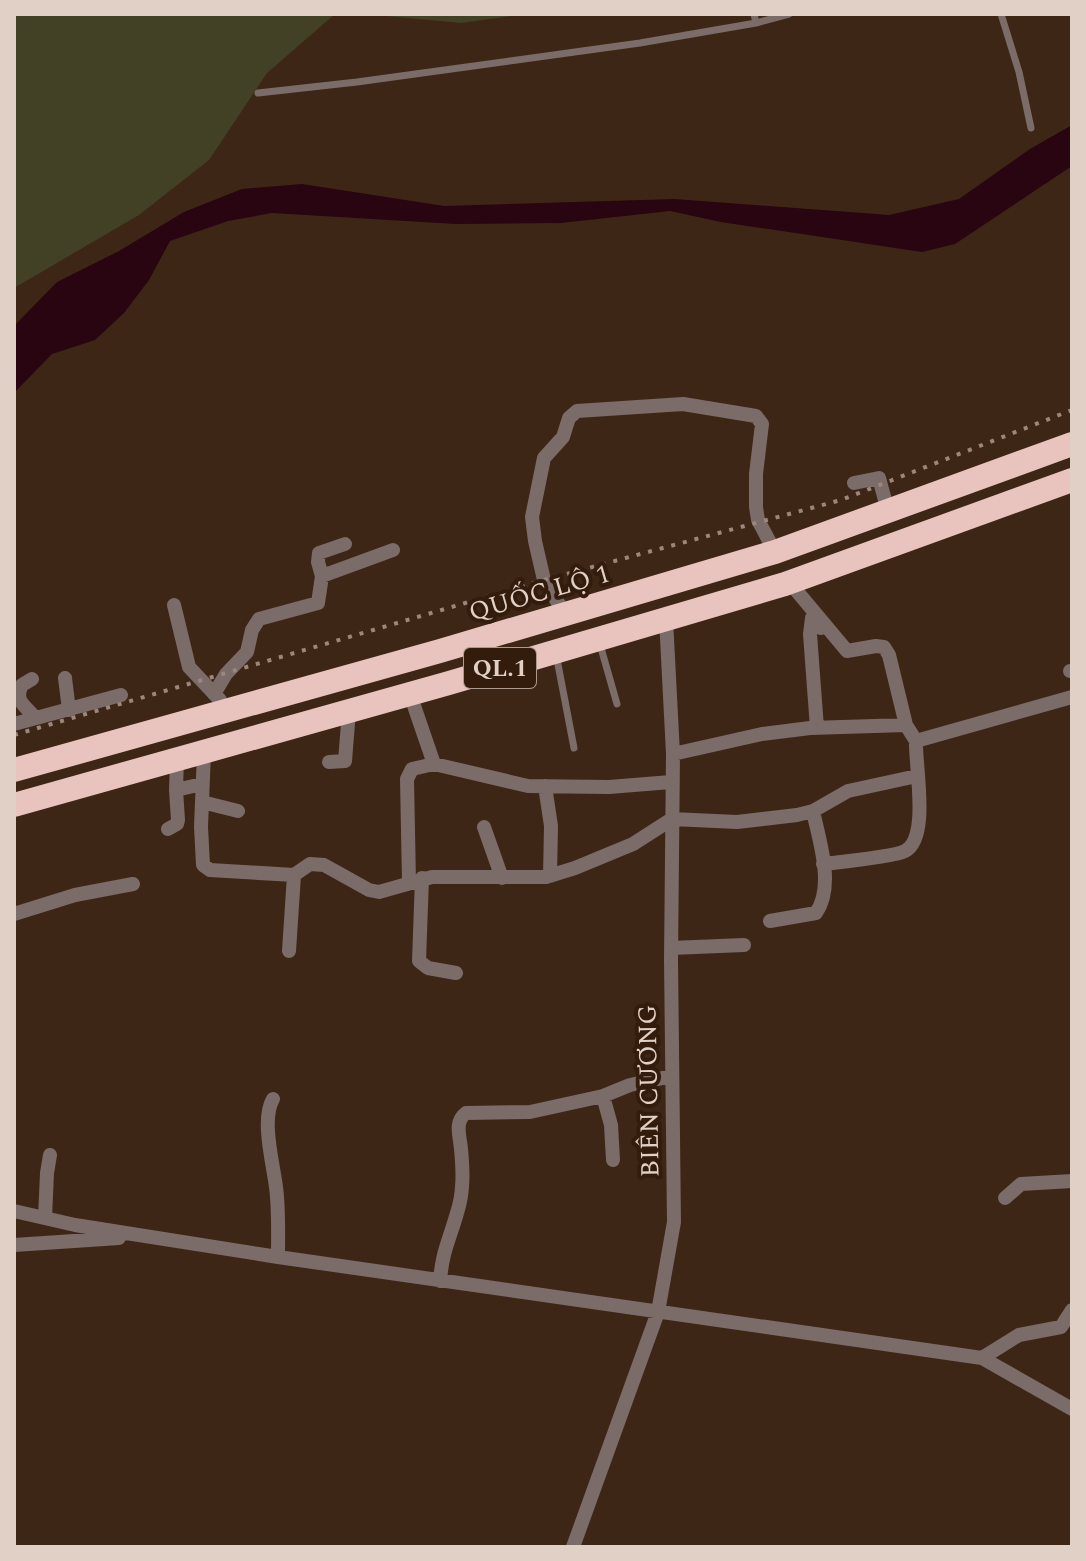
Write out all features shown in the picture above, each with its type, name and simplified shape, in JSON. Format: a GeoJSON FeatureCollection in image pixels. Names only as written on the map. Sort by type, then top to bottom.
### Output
{"type":"FeatureCollection","features":[{"type":"Feature","properties":{"kind":"highway","name":"QUỐC LỘ 1"},"geometry":{"type":"LineString","coordinates":[[14,770],[220,702],[565,614],[775,552],[1072,444]]}},
{"type":"Feature","properties":{"kind":"highway","name":"QL.1"},"geometry":{"type":"LineString","coordinates":[[14,805],[790,583],[1072,480]]}},
{"type":"Feature","properties":{"kind":"highway"},"geometry":{"type":"LineString","coordinates":[[969,482],[981,513]]}},
{"type":"Feature","properties":{"kind":"street"},"geometry":{"type":"LineString","coordinates":[[565,614],[544,580],[532,517],[544,458],[563,437],[569,418],[577,411],[683,404],[756,416],[762,424],[756,474],[758,520],[775,552]]}},
{"type":"Feature","properties":{"kind":"street"},"geometry":{"type":"LineString","coordinates":[[854,483],[879,478],[888,511]]}},
{"type":"Feature","properties":{"kind":"street"},"geometry":{"type":"LineString","coordinates":[[220,702],[226,674],[247,652],[252,630],[259,619],[318,603],[322,576],[319,553],[345,544]]}},
{"type":"Feature","properties":{"kind":"street"},"geometry":{"type":"LineString","coordinates":[[322,576],[393,550]]}},
{"type":"Feature","properties":{"kind":"street"},"geometry":{"type":"LineString","coordinates":[[790,583],[847,651],[884,647],[889,655],[906,725],[916,741],[920,820],[915,842],[895,854],[823,864]]}},
{"type":"Feature","properties":{"kind":"street"},"geometry":{"type":"LineString","coordinates":[[174,605],[189,667],[220,702]]}},
{"type":"Feature","properties":{"kind":"street"},"geometry":{"type":"LineString","coordinates":[[817,728],[810,634],[812,618],[838,651]]}},
{"type":"Feature","properties":{"kind":"street","name":"BIÊN CƯƠNG"},"geometry":{"type":"LineString","coordinates":[[573,1547],[658,1312],[674,1222],[671,948],[673,754],[666,619]]}},
{"type":"Feature","properties":{"kind":"street"},"geometry":{"type":"LineString","coordinates":[[65,678],[69,710]]}},
{"type":"Feature","properties":{"kind":"street"},"geometry":{"type":"LineString","coordinates":[[32,679],[22,685],[19,694],[21,706],[35,718]]}},
{"type":"Feature","properties":{"kind":"street"},"geometry":{"type":"LineString","coordinates":[[410,694],[434,764]]}},
{"type":"Feature","properties":{"kind":"street"},"geometry":{"type":"LineString","coordinates":[[14,724],[121,695]]}},
{"type":"Feature","properties":{"kind":"street"},"geometry":{"type":"LineString","coordinates":[[916,741],[1072,697]]}},
{"type":"Feature","properties":{"kind":"street"},"geometry":{"type":"LineString","coordinates":[[329,762],[345,761],[349,711]]}},
{"type":"Feature","properties":{"kind":"street"},"geometry":{"type":"LineString","coordinates":[[673,754],[762,734],[817,728],[906,725]]}},
{"type":"Feature","properties":{"kind":"street"},"geometry":{"type":"LineString","coordinates":[[204,752],[201,852],[206,869],[294,875]]}},
{"type":"Feature","properties":{"kind":"street"},"geometry":{"type":"LineString","coordinates":[[168,829],[178,820],[177,759]]}},
{"type":"Feature","properties":{"kind":"street"},"geometry":{"type":"LineString","coordinates":[[456,973],[428,968],[419,961],[407,779],[412,769],[434,764],[504,781],[545,786],[609,787],[671,782]]}},
{"type":"Feature","properties":{"kind":"street"},"geometry":{"type":"LineString","coordinates":[[289,951],[294,875],[304,866],[317,864],[373,891],[416,880],[462,876],[550,876],[633,844],[672,819],[754,821],[813,811],[848,791],[917,776]]}},
{"type":"Feature","properties":{"kind":"street"},"geometry":{"type":"LineString","coordinates":[[176,790],[202,784]]}},
{"type":"Feature","properties":{"kind":"street"},"geometry":{"type":"LineString","coordinates":[[545,786],[550,810],[550,876]]}},
{"type":"Feature","properties":{"kind":"street"},"geometry":{"type":"LineString","coordinates":[[202,802],[238,811]]}},
{"type":"Feature","properties":{"kind":"street"},"geometry":{"type":"LineString","coordinates":[[770,921],[816,913],[823,897],[823,864],[813,811]]}},
{"type":"Feature","properties":{"kind":"street"},"geometry":{"type":"LineString","coordinates":[[484,827],[502,878]]}},
{"type":"Feature","properties":{"kind":"street"},"geometry":{"type":"LineString","coordinates":[[14,914],[75,895],[133,884]]}},
{"type":"Feature","properties":{"kind":"street"},"geometry":{"type":"LineString","coordinates":[[671,948],[744,945]]}},
{"type":"Feature","properties":{"kind":"street"},"geometry":{"type":"LineString","coordinates":[[440,1281],[444,1248],[461,1195],[463,1171],[458,1125],[461,1117],[475,1112],[530,1112],[603,1096],[630,1085],[672,1076]]}},
{"type":"Feature","properties":{"kind":"street"},"geometry":{"type":"LineString","coordinates":[[603,1096],[611,1125],[613,1160]]}},
{"type":"Feature","properties":{"kind":"street"},"geometry":{"type":"LineString","coordinates":[[273,1099],[268,1107],[269,1140],[276,1188],[278,1257]]}},
{"type":"Feature","properties":{"kind":"street"},"geometry":{"type":"LineString","coordinates":[[45,1218],[50,1155]]}},
{"type":"Feature","properties":{"kind":"street"},"geometry":{"type":"LineString","coordinates":[[1005,1198],[1021,1184],[1072,1181]]}},
{"type":"Feature","properties":{"kind":"street"},"geometry":{"type":"LineString","coordinates":[[14,1211],[278,1257],[982,1358],[1072,1409]]}},
{"type":"Feature","properties":{"kind":"street"},"geometry":{"type":"LineString","coordinates":[[14,1245],[147,1236]]}},
{"type":"Feature","properties":{"kind":"street"},"geometry":{"type":"LineString","coordinates":[[982,1358],[1019,1335],[1061,1327],[1072,1310]]}},
{"type":"Feature","properties":{"kind":"lane"},"geometry":{"type":"LineString","coordinates":[[258,93],[640,43],[755,18],[789,14]]}},
{"type":"Feature","properties":{"kind":"lane"},"geometry":{"type":"LineString","coordinates":[[1001,14],[1019,72],[1031,128]]}},
{"type":"Feature","properties":{"kind":"lane"},"geometry":{"type":"LineString","coordinates":[[599,639],[617,704]]}},
{"type":"Feature","properties":{"kind":"lane"},"geometry":{"type":"LineString","coordinates":[[556,652],[574,748]]}},
{"type":"Feature","properties":{"kind":"shaded area"},"geometry":{"type":"Polygon","coordinates":[[[14,14],[335,14],[267,73],[209,160],[139,215],[14,288],[14,14]]]}},
{"type":"Feature","properties":{"kind":"shaded area"},"geometry":{"type":"Polygon","coordinates":[[[366,14],[527,14],[461,23],[366,14]]]}},
{"type":"Feature","properties":{"kind":"shaded area"},"geometry":{"type":"Polygon","coordinates":[[[1072,125],[1072,166],[955,244],[922,252],[721,222],[670,211],[561,223],[456,224],[272,213],[228,221],[170,241],[149,280],[124,313],[95,340],[52,354],[14,393],[14,326],[57,282],[119,251],[184,212],[242,189],[302,184],[444,206],[675,199],[889,215],[959,199],[1030,149],[1072,125]]]}},
{"type":"Feature","properties":{"kind":"railway"},"geometry":{"type":"LineString","coordinates":[[14,735],[544,580],[841,500],[1072,410]]}}]}
